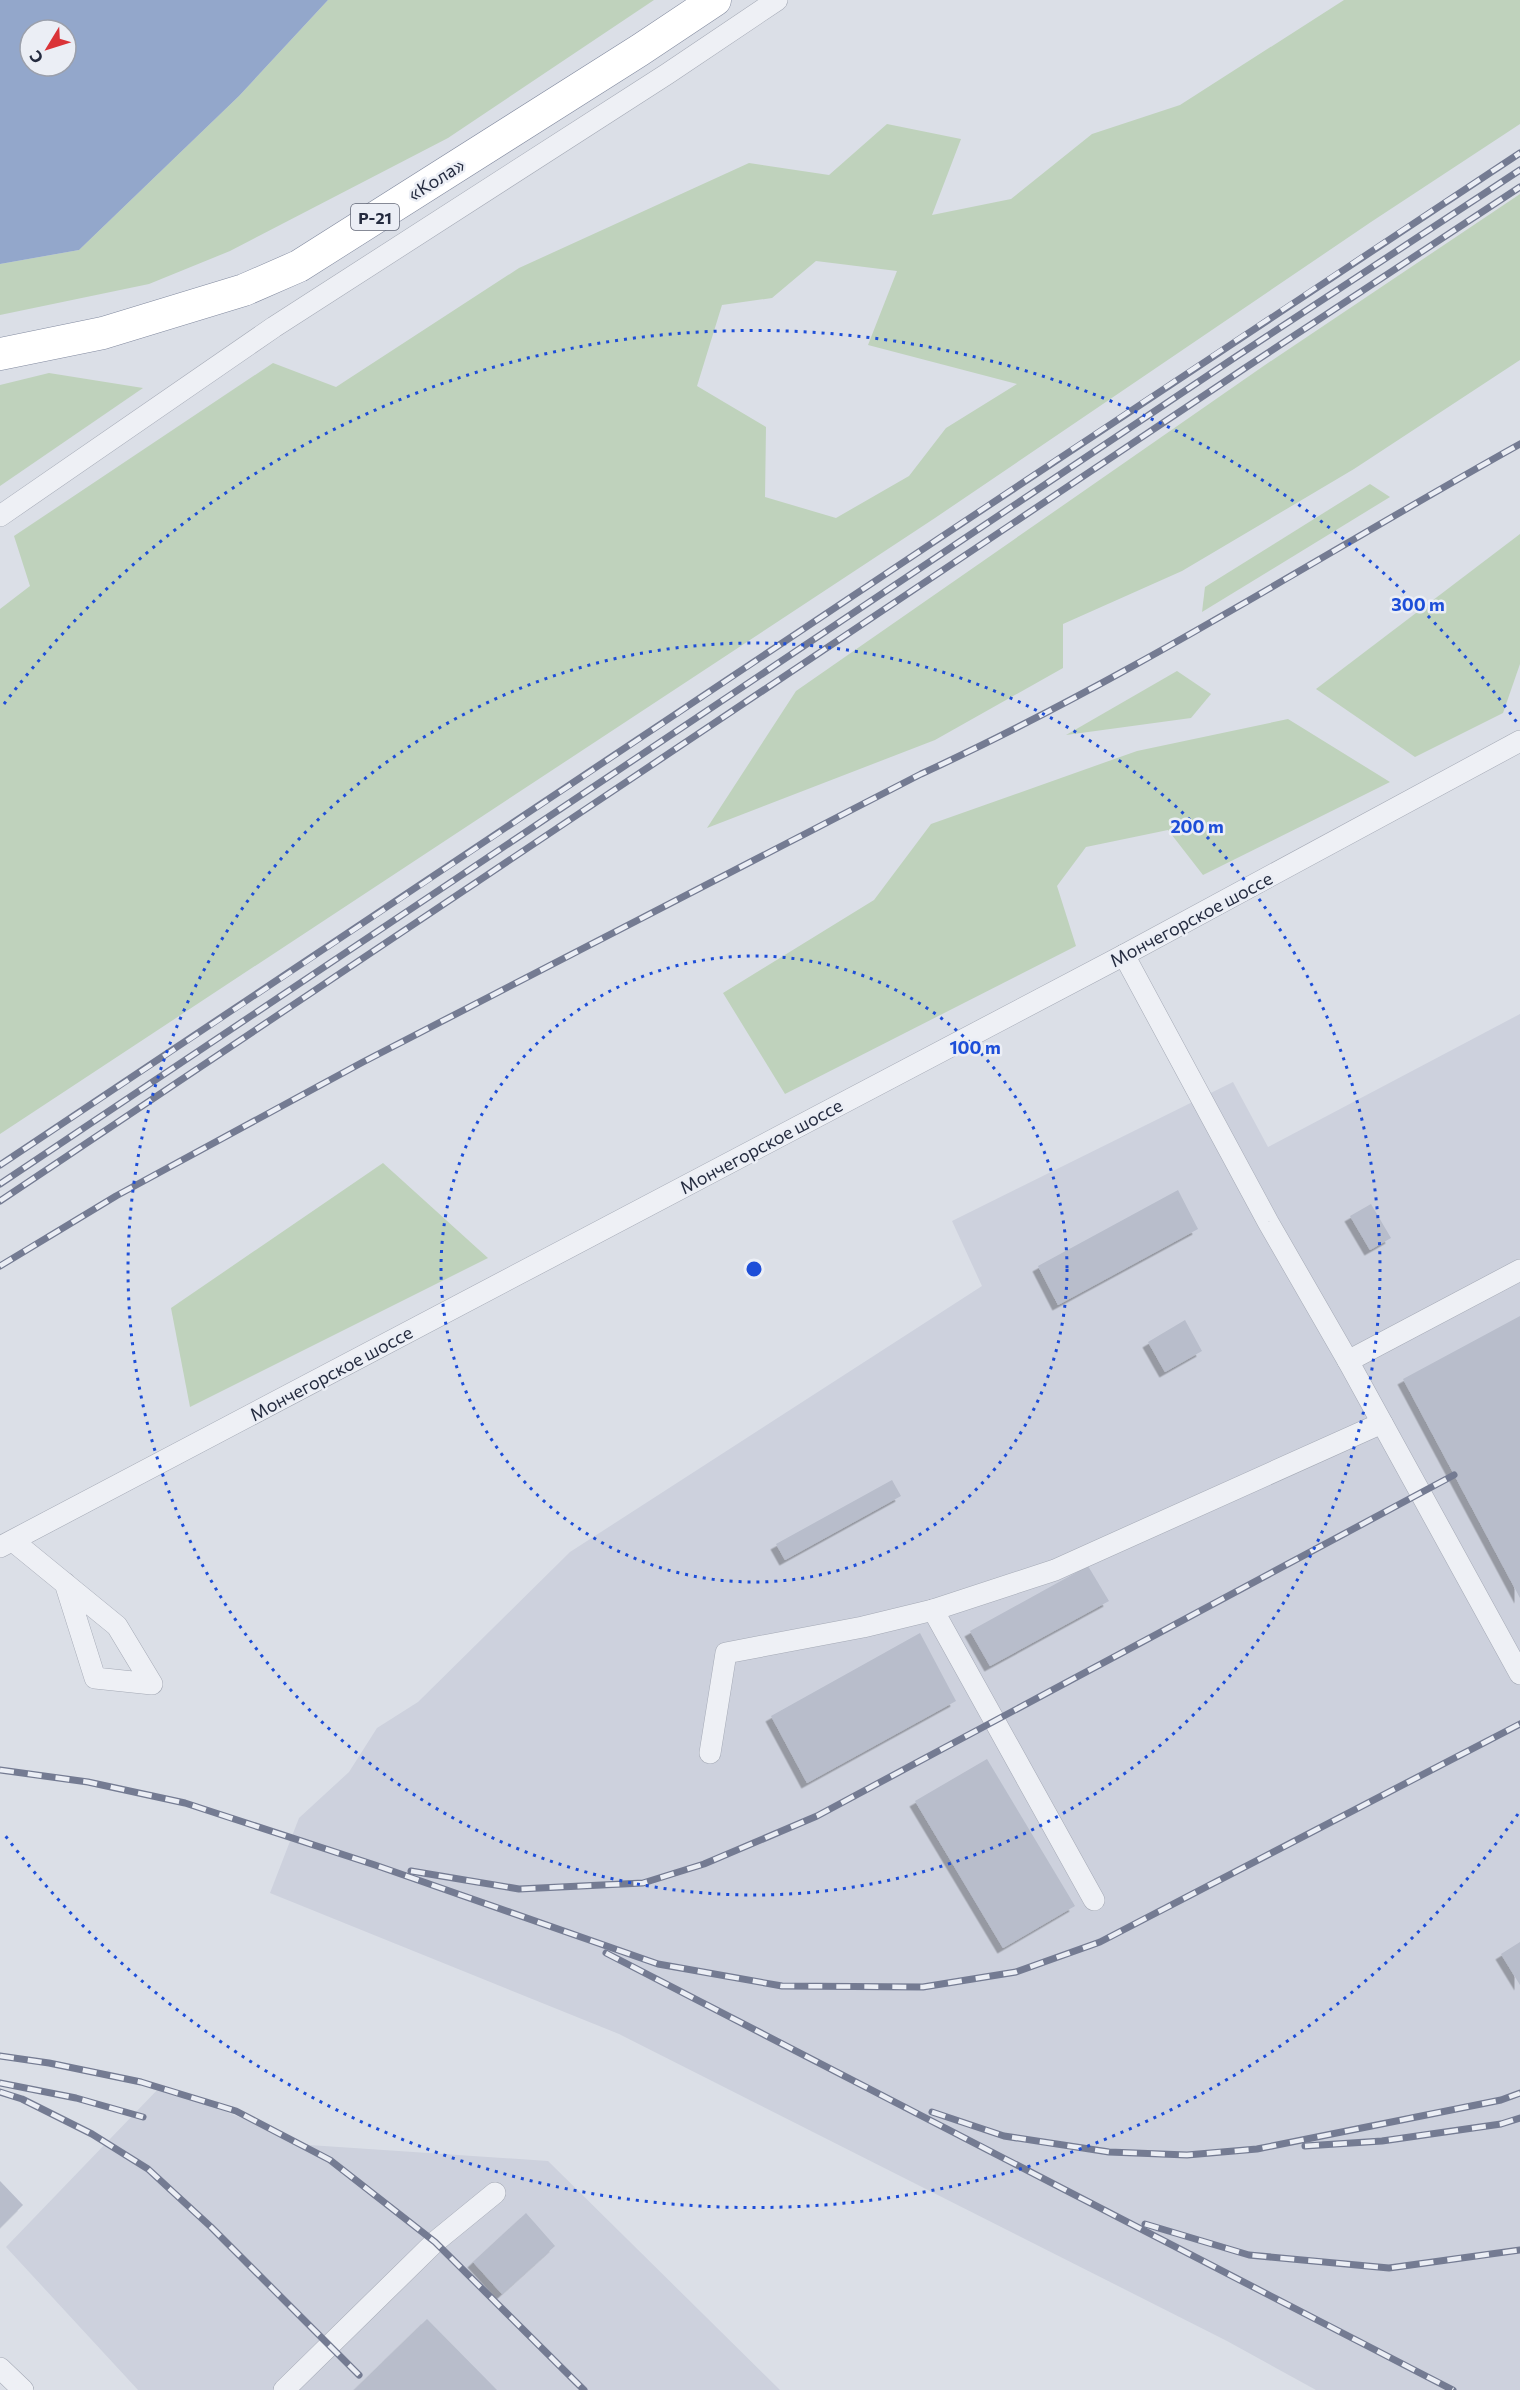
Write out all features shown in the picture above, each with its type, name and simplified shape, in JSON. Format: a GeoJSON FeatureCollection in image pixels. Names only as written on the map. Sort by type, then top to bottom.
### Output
{"type":"FeatureCollection","features":[{"type":"Feature","properties":{"kind":"highway","name":"«Кола»"},"geometry":{"type":"LineString","coordinates":[[0,354],[103,333],[244,290],[299,266],[630,57],[715,0]]}},
{"type":"Feature","properties":{"kind":"street"},"geometry":{"type":"LineString","coordinates":[[0,516],[274,327],[667,74],[777,0]]}},
{"type":"Feature","properties":{"kind":"street","name":"Мончегорское шоссе"},"geometry":{"type":"LineString","coordinates":[[6,1544],[1124,955],[1520,741]]}},
{"type":"Feature","properties":{"kind":"street"},"geometry":{"type":"LineString","coordinates":[[1124,955],[1268,1222],[1348,1361],[1520,1674]]}},
{"type":"Feature","properties":{"kind":"street"},"geometry":{"type":"LineString","coordinates":[[1348,1361],[1520,1270]]}},
{"type":"Feature","properties":{"kind":"street"},"geometry":{"type":"LineString","coordinates":[[710,1754],[726,1653],[863,1627],[933,1610],[1055,1570],[1382,1423]]}},
{"type":"Feature","properties":{"kind":"street"},"geometry":{"type":"LineString","coordinates":[[6,1544],[65,1583],[117,1626],[152,1684],[95,1678],[65,1583]]}},
{"type":"Feature","properties":{"kind":"street"},"geometry":{"type":"LineString","coordinates":[[933,1610],[1094,1900]]}},
{"type":"Feature","properties":{"kind":"street"},"geometry":{"type":"LineString","coordinates":[[284,2390],[435,2242],[495,2193]]}},
{"type":"Feature","properties":{"kind":"street"},"geometry":{"type":"LineString","coordinates":[[0,2368],[22,2390]]}},
{"type":"Feature","properties":{"kind":"shaded area"},"geometry":{"type":"Polygon","coordinates":[[[1520,1014],[1520,2390],[1316,2390],[1227,2341],[619,2034],[270,1893],[299,1818],[349,1772],[377,1728],[418,1702],[570,1552],[982,1286],[952,1221],[1233,1082],[1268,1147],[1520,1014]]]}},
{"type":"Feature","properties":{"kind":"shaded area"},"geometry":{"type":"Polygon","coordinates":[[[161,2086],[309,2145],[548,2161],[780,2390],[138,2390],[6,2247],[161,2086]]]}},
{"type":"Feature","properties":{"kind":"green space"},"geometry":{"type":"Polygon","coordinates":[[[328,0],[654,0],[448,138],[230,251],[149,284],[0,315],[0,264],[79,250],[239,96],[328,0]]]}},
{"type":"Feature","properties":{"kind":"green space"},"geometry":{"type":"Polygon","coordinates":[[[1344,0],[1520,0],[1520,124],[1371,222],[935,518],[0,1134],[0,609],[30,586],[14,536],[273,363],[336,387],[519,268],[749,163],[829,175],[887,124],[961,139],[932,215],[1011,199],[1092,134],[1180,105],[1344,0]],[[816,261],[772,298],[722,305],[697,386],[766,427],[765,497],[836,518],[909,476],[946,428],[1017,384],[868,345],[897,271],[816,261]]]}},
{"type":"Feature","properties":{"kind":"green space"},"geometry":{"type":"Polygon","coordinates":[[[1520,194],[1520,360],[1354,469],[1182,571],[1063,624],[1063,668],[935,740],[707,828],[796,691],[1265,365],[1520,194]]]}},
{"type":"Feature","properties":{"kind":"green space"},"geometry":{"type":"Polygon","coordinates":[[[49,373],[143,388],[0,486],[0,385],[49,373]]]}},
{"type":"Feature","properties":{"kind":"green space"},"geometry":{"type":"Polygon","coordinates":[[[1370,484],[1390,497],[1202,612],[1205,587],[1370,484]]]}},
{"type":"Feature","properties":{"kind":"green space"},"geometry":{"type":"Polygon","coordinates":[[[1520,534],[1520,664],[1503,713],[1415,757],[1316,689],[1520,534]]]}},
{"type":"Feature","properties":{"kind":"green space"},"geometry":{"type":"Polygon","coordinates":[[[1177,671],[1211,694],[1191,718],[1066,735],[1177,671]]]}},
{"type":"Feature","properties":{"kind":"green space"},"geometry":{"type":"Polygon","coordinates":[[[1288,719],[1390,782],[1203,875],[1168,830],[1086,847],[1057,886],[1076,946],[785,1094],[723,993],[874,900],[931,824],[1137,751],[1288,719]]]}},
{"type":"Feature","properties":{"kind":"green space"},"geometry":{"type":"Polygon","coordinates":[[[383,1163],[488,1258],[190,1407],[171,1308],[383,1163]]]}},
{"type":"Feature","properties":{"kind":"water"},"geometry":{"type":"Polygon","coordinates":[[[0,0],[328,0],[239,96],[79,250],[0,264],[0,0]]]}},
{"type":"Feature","properties":{"kind":"building"},"geometry":{"type":"Polygon","coordinates":[[[1178,1190],[1198,1229],[1058,1305],[1038,1266],[1178,1190]]]}},
{"type":"Feature","properties":{"kind":"building"},"geometry":{"type":"Polygon","coordinates":[[[1371,1204],[1391,1238],[1370,1250],[1350,1216],[1371,1204]]]}},
{"type":"Feature","properties":{"kind":"building"},"geometry":{"type":"Polygon","coordinates":[[[1520,1316],[1520,1598],[1403,1379],[1520,1316]]]}},
{"type":"Feature","properties":{"kind":"building"},"geometry":{"type":"Polygon","coordinates":[[[1185,1320],[1202,1351],[1165,1372],[1148,1342],[1185,1320]]]}},
{"type":"Feature","properties":{"kind":"building"},"geometry":{"type":"Polygon","coordinates":[[[892,1480],[901,1496],[785,1560],[776,1544],[892,1480]]]}},
{"type":"Feature","properties":{"kind":"building"},"geometry":{"type":"Polygon","coordinates":[[[1088,1566],[1109,1601],[990,1666],[970,1631],[1088,1566]]]}},
{"type":"Feature","properties":{"kind":"building"},"geometry":{"type":"Polygon","coordinates":[[[920,1633],[956,1701],[807,1783],[771,1716],[920,1633]]]}},
{"type":"Feature","properties":{"kind":"building"},"geometry":{"type":"Polygon","coordinates":[[[987,1759],[1075,1906],[1003,1948],[915,1801],[987,1759]]]}},
{"type":"Feature","properties":{"kind":"building"},"geometry":{"type":"Polygon","coordinates":[[[1520,1942],[1520,1985],[1501,1954],[1520,1942]]]}},
{"type":"Feature","properties":{"kind":"building"},"geometry":{"type":"Polygon","coordinates":[[[0,2181],[23,2205],[0,2228],[0,2181]]]}},
{"type":"Feature","properties":{"kind":"building"},"geometry":{"type":"Polygon","coordinates":[[[526,2213],[555,2246],[502,2294],[473,2262],[526,2213]]]}},
{"type":"Feature","properties":{"kind":"building"},"geometry":{"type":"Polygon","coordinates":[[[427,2319],[497,2390],[354,2390],[427,2319]]]}},
{"type":"Feature","properties":{"kind":"railway"},"geometry":{"type":"LineString","coordinates":[[0,1165],[1520,153]]}},
{"type":"Feature","properties":{"kind":"railway"},"geometry":{"type":"LineString","coordinates":[[0,1184],[1237,356],[1520,170]]}},
{"type":"Feature","properties":{"kind":"railway"},"geometry":{"type":"LineString","coordinates":[[0,1201],[1245,368],[1520,187]]}},
{"type":"Feature","properties":{"kind":"railway"},"geometry":{"type":"LineString","coordinates":[[0,1266],[116,1196],[363,1062],[921,774],[1074,698],[1224,615],[1520,444]]}},
{"type":"Feature","properties":{"kind":"railway"},"geometry":{"type":"LineString","coordinates":[[411,1871],[519,1889],[643,1883],[704,1864],[817,1816],[1454,1475]]}},
{"type":"Feature","properties":{"kind":"railway"},"geometry":{"type":"LineString","coordinates":[[0,1770],[88,1782],[185,1803],[375,1865],[658,1964],[782,1986],[923,1987],[1016,1972],[1100,1942],[1520,1724]]}},
{"type":"Feature","properties":{"kind":"railway"},"geometry":{"type":"LineString","coordinates":[[606,1953],[1453,2390]]}},
{"type":"Feature","properties":{"kind":"railway"},"geometry":{"type":"LineString","coordinates":[[0,2056],[49,2063],[141,2082],[236,2111],[330,2160],[435,2242],[584,2390]]}},
{"type":"Feature","properties":{"kind":"railway"},"geometry":{"type":"LineString","coordinates":[[0,2083],[76,2098],[143,2117]]}},
{"type":"Feature","properties":{"kind":"railway"},"geometry":{"type":"LineString","coordinates":[[0,2092],[22,2099],[92,2134],[148,2169],[211,2227],[359,2375]]}},
{"type":"Feature","properties":{"kind":"railway"},"geometry":{"type":"LineString","coordinates":[[932,2112],[1004,2136],[1109,2152],[1187,2155],[1257,2149],[1501,2100],[1520,2093]]}},
{"type":"Feature","properties":{"kind":"railway"},"geometry":{"type":"LineString","coordinates":[[1305,2146],[1382,2141],[1501,2124],[1520,2118]]}},
{"type":"Feature","properties":{"kind":"railway"},"geometry":{"type":"LineString","coordinates":[[1145,2224],[1249,2255],[1389,2268],[1520,2250]]}}]}
